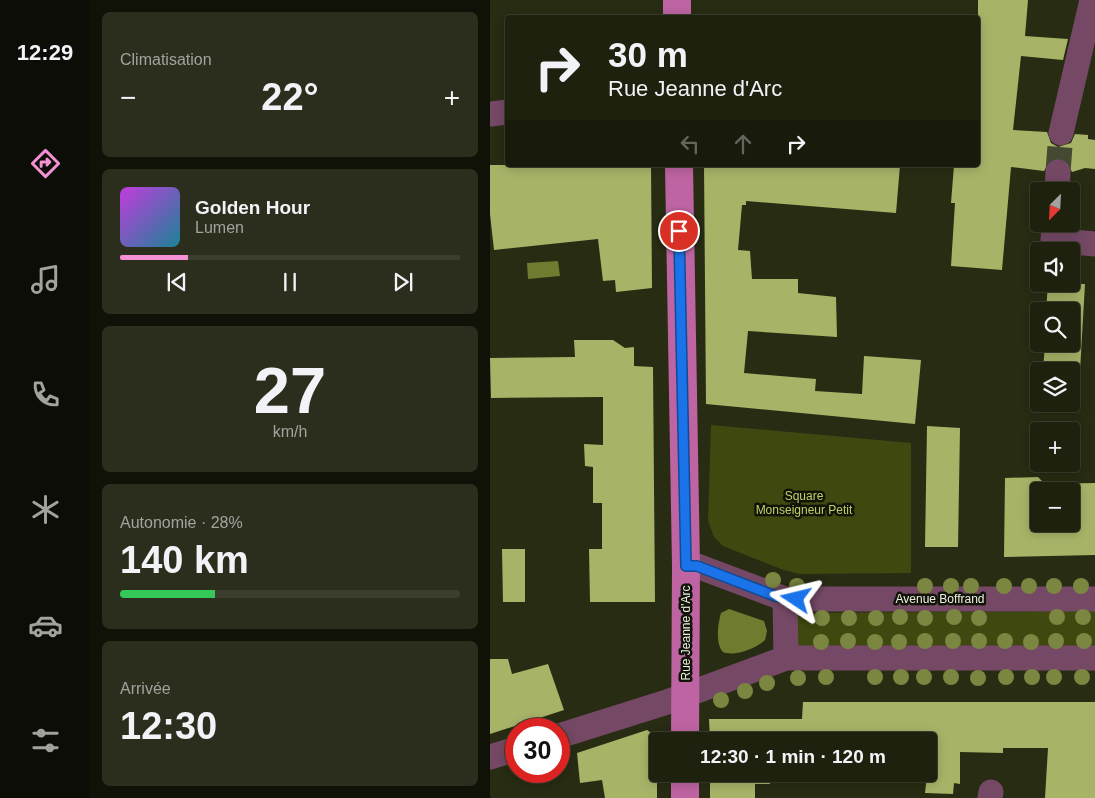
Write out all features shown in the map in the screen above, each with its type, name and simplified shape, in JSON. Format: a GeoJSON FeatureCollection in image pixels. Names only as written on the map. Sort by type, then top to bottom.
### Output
{"type":"FeatureCollection","features":[{"type":"Feature","properties":{"kind":"main road"},"geometry":{"type":"LineString","coordinates":[[677,0],[677,15]]}},
{"type":"Feature","properties":{"kind":"main road","name":"Rue Jeanne d'Arc"},"geometry":{"type":"LineString","coordinates":[[678,167],[686,566],[686,732]]}},
{"type":"Feature","properties":{"kind":"main road"},"geometry":{"type":"LineString","coordinates":[[685,782],[685,798]]}},
{"type":"Feature","properties":{"kind":"street"},"geometry":{"type":"LineString","coordinates":[[1061,133],[1092,0]]}},
{"type":"Feature","properties":{"kind":"street"},"geometry":{"type":"LineString","coordinates":[[490,114],[505,112]]}},
{"type":"Feature","properties":{"kind":"street"},"geometry":{"type":"LineString","coordinates":[[1054,232],[1053,240],[1095,244]]}},
{"type":"Feature","properties":{"kind":"street","name":"Avenue Boffrand"},"geometry":{"type":"LineString","coordinates":[[686,566],[697,566],[785,599],[1095,600]]}},
{"type":"Feature","properties":{"kind":"street"},"geometry":{"type":"LineString","coordinates":[[785,599],[786,658]]}},
{"type":"Feature","properties":{"kind":"street"},"geometry":{"type":"LineString","coordinates":[[570,733],[686,696],[786,658],[1095,658]]}},
{"type":"Feature","properties":{"kind":"street"},"geometry":{"type":"LineString","coordinates":[[490,757],[505,752]]}},
{"type":"Feature","properties":{"kind":"green space","name":"Square Monseigneur Petit"},"geometry":{"type":"Polygon","coordinates":[[[711,425],[911,443],[911,573],[799,574],[781,569],[723,546],[714,537],[708,521],[711,425]]]}},
{"type":"Feature","properties":{"kind":"green space"},"geometry":{"type":"Polygon","coordinates":[[[1095,611],[1095,647],[790,648],[790,613],[1095,611]]]}},
{"type":"Feature","properties":{"kind":"shaded area"},"geometry":{"type":"Polygon","coordinates":[[[558,261],[560,276],[528,279],[527,263],[558,261]]]}},
{"type":"Feature","properties":{"kind":"shaded area"},"geometry":{"type":"Polygon","coordinates":[[[729,609],[764,621],[767,631],[765,640],[745,651],[723,652],[718,639],[719,622],[721,613],[729,609]]]}},
{"type":"Feature","properties":{"kind":"building"},"geometry":{"type":"Polygon","coordinates":[[[978,0],[1028,0],[1025,36],[1068,39],[1063,60],[1021,56],[1013,130],[1047,132],[1051,143],[1058,147],[1071,143],[1075,134],[1088,135],[1088,139],[1095,140],[1095,169],[1085,168],[1072,172],[1066,160],[1058,158],[1051,159],[1044,171],[1011,167],[1002,270],[951,266],[955,203],[951,203],[954,167],[980,167],[980,15],[978,15],[978,0]]]}},
{"type":"Feature","properties":{"kind":"building"},"geometry":{"type":"Polygon","coordinates":[[[490,165],[505,165],[505,167],[651,167],[652,288],[616,292],[615,280],[603,281],[598,239],[494,250],[490,214],[490,165]]]}},
{"type":"Feature","properties":{"kind":"building"},"geometry":{"type":"Polygon","coordinates":[[[704,167],[900,167],[896,213],[746,201],[746,205],[742,205],[738,250],[750,251],[752,279],[798,279],[798,293],[836,297],[837,337],[748,331],[744,373],[816,379],[815,391],[862,394],[864,356],[921,360],[915,424],[706,404],[704,167]]]}},
{"type":"Feature","properties":{"kind":"building"},"geometry":{"type":"Polygon","coordinates":[[[1080,284],[1085,284],[1080,371],[1080,362],[1044,362],[1044,352],[1080,352],[1080,302],[1047,302],[1047,292],[1080,292],[1080,284]]]}},
{"type":"Feature","properties":{"kind":"building"},"geometry":{"type":"Polygon","coordinates":[[[574,340],[613,340],[625,348],[634,347],[634,366],[653,367],[655,602],[590,602],[589,549],[602,549],[602,503],[593,503],[593,467],[585,466],[584,444],[603,445],[603,397],[491,398],[490,358],[575,357],[574,340]]]}},
{"type":"Feature","properties":{"kind":"building"},"geometry":{"type":"Polygon","coordinates":[[[927,426],[960,428],[958,547],[925,547],[927,426]]]}},
{"type":"Feature","properties":{"kind":"building"},"geometry":{"type":"Polygon","coordinates":[[[1038,477],[1043,482],[1030,482],[1030,532],[1080,532],[1080,483],[1095,483],[1095,555],[1004,557],[1005,478],[1038,477]]]}},
{"type":"Feature","properties":{"kind":"building"},"geometry":{"type":"Polygon","coordinates":[[[502,549],[525,549],[525,602],[503,602],[502,549]]]}},
{"type":"Feature","properties":{"kind":"building"},"geometry":{"type":"Polygon","coordinates":[[[490,659],[508,659],[512,674],[548,664],[564,710],[539,718],[505,718],[505,729],[490,734],[490,659]]]}},
{"type":"Feature","properties":{"kind":"building"},"geometry":{"type":"Polygon","coordinates":[[[803,702],[1095,702],[1095,798],[1045,798],[1048,748],[1003,748],[1003,753],[960,752],[960,784],[954,783],[953,794],[925,793],[926,782],[937,782],[937,732],[710,732],[709,719],[802,719],[803,702]]]}},
{"type":"Feature","properties":{"kind":"building"},"geometry":{"type":"Polygon","coordinates":[[[647,730],[650,732],[649,782],[657,782],[657,798],[605,798],[602,780],[580,783],[577,753],[647,730]]]}},
{"type":"Feature","properties":{"kind":"building"},"geometry":{"type":"Polygon","coordinates":[[[710,782],[770,782],[770,784],[755,784],[755,798],[710,798],[710,782]]]}},
{"type":"Feature","properties":{"kind":"tunnel"},"geometry":{"type":"LineString","coordinates":[[1058,172],[1061,133]]}},
{"type":"Feature","properties":{"kind":"route"},"geometry":{"type":"LineString","coordinates":[[679,231],[686,566],[697,566],[785,599],[796,599]]}}]}
